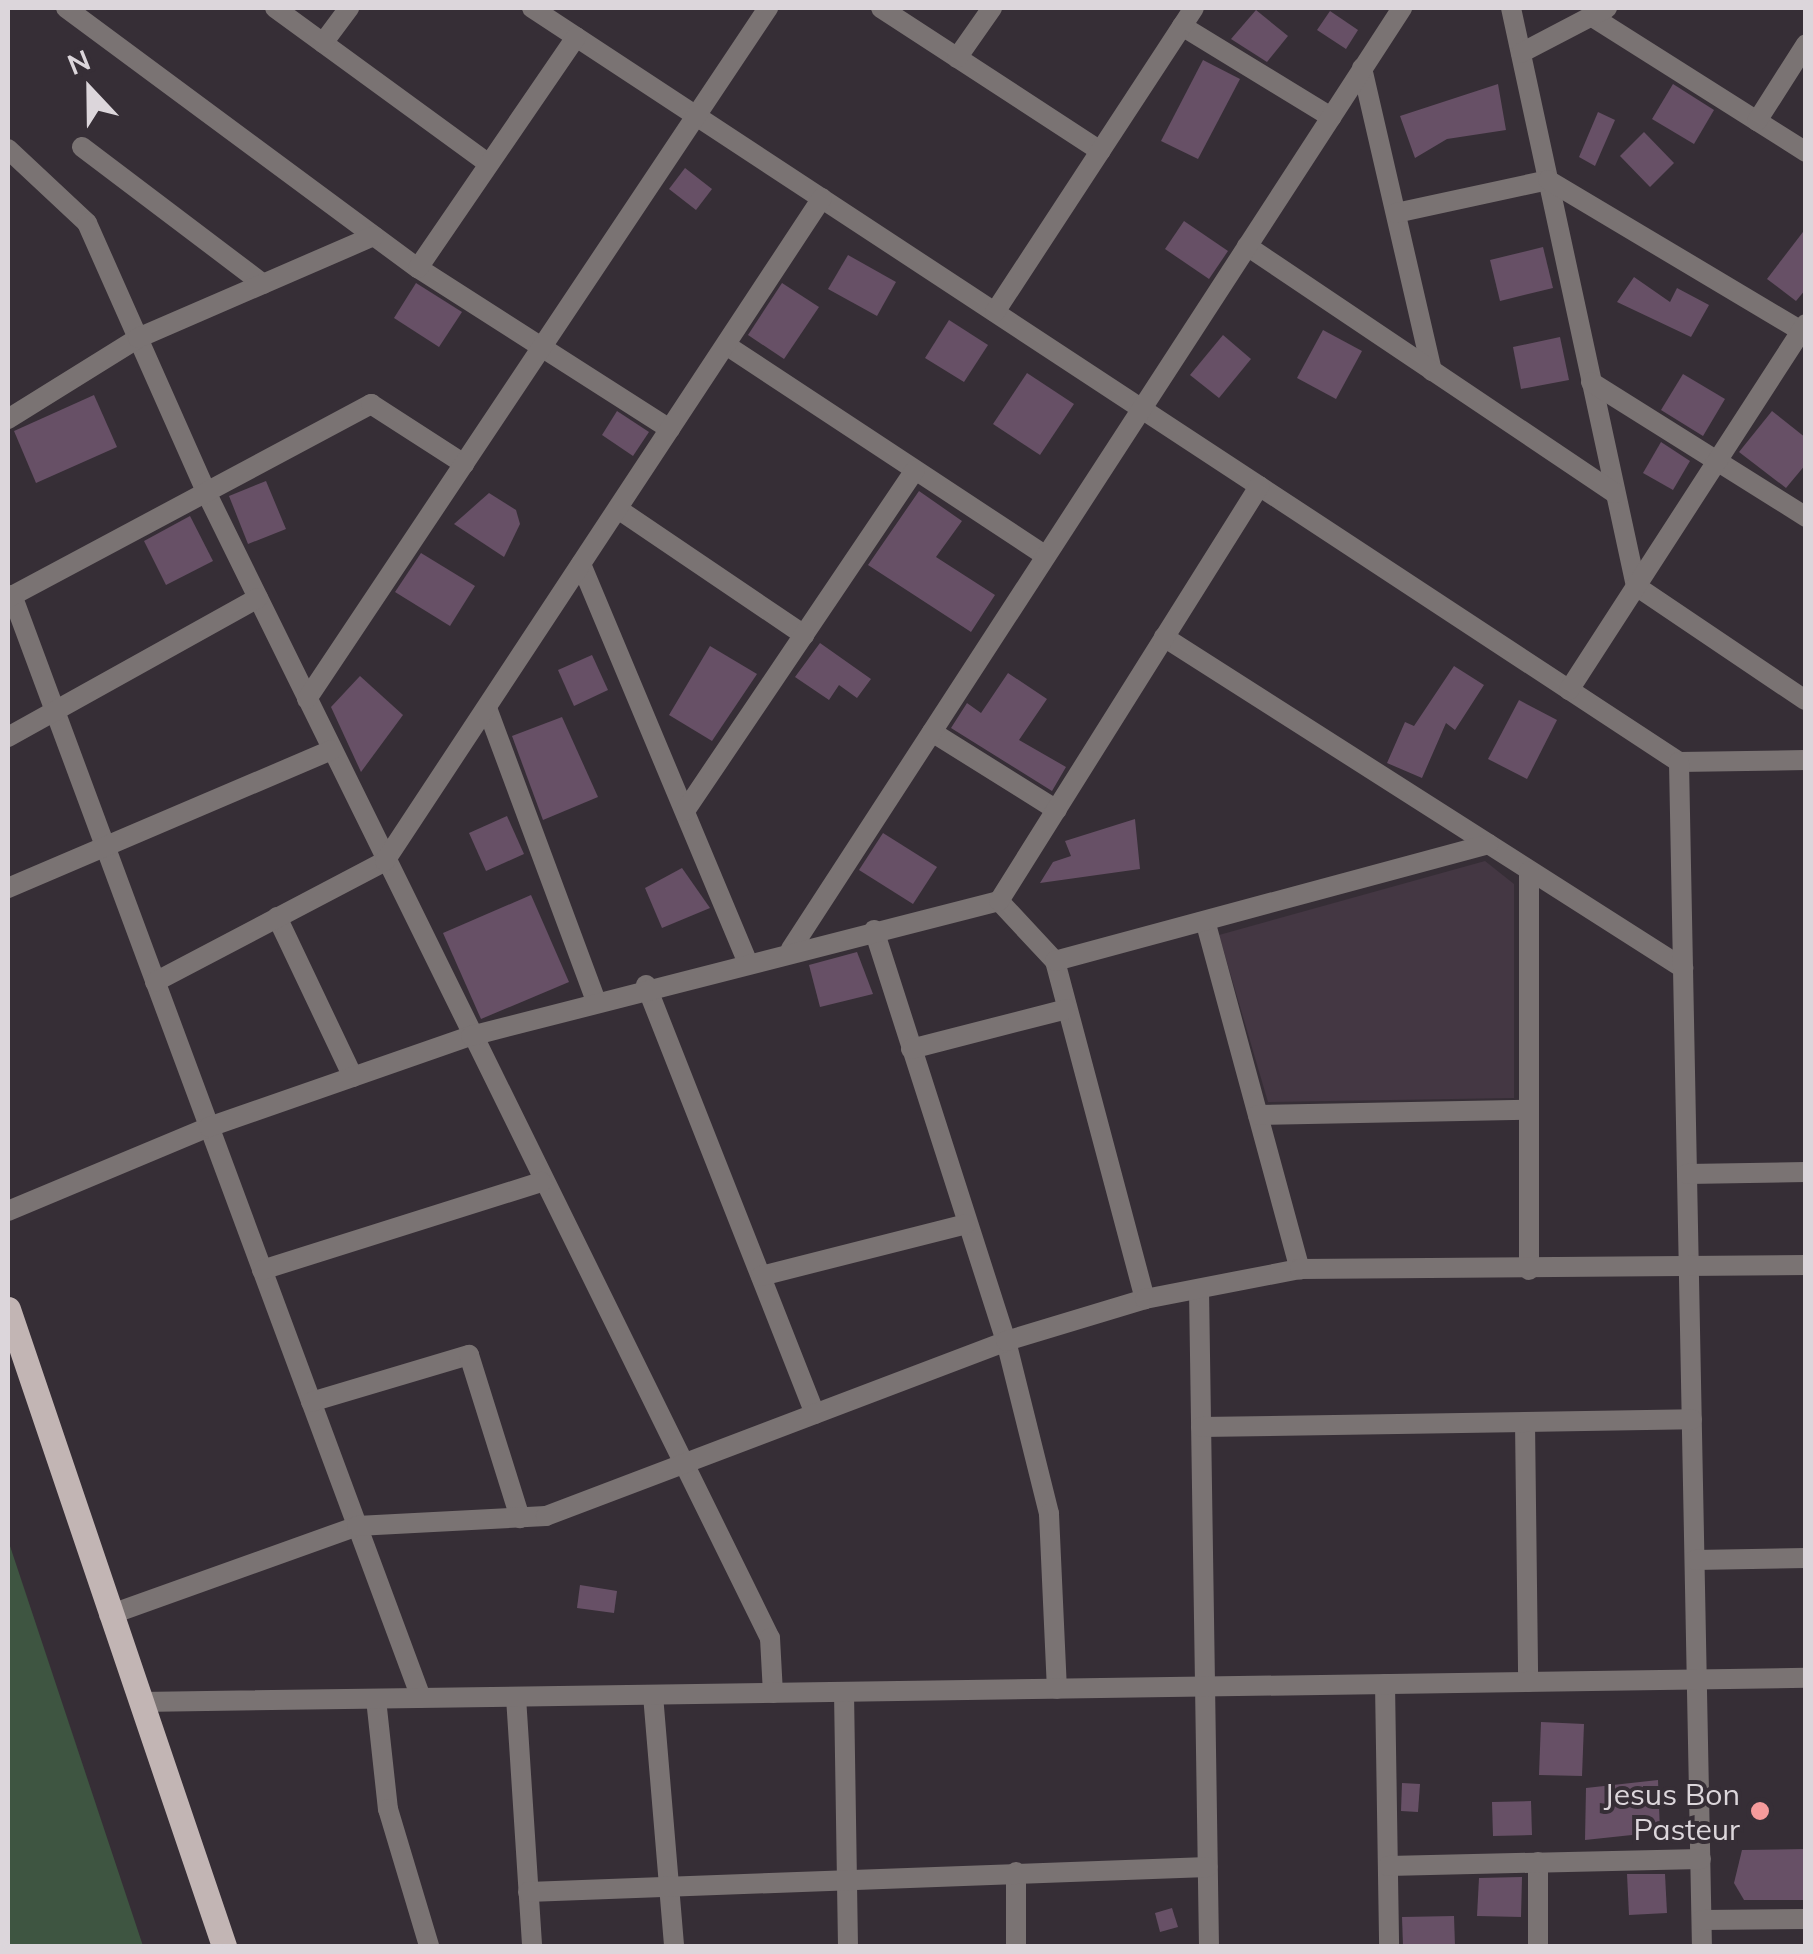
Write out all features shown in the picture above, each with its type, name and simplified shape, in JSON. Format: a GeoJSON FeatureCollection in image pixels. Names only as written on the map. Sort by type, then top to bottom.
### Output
{"type":"FeatureCollection","features":[{"type":"Feature","properties":{"kind":"main road"},"geometry":{"type":"LineString","coordinates":[[8,1310],[224,1946]]}},
{"type":"Feature","properties":{"kind":"street"},"geometry":{"type":"LineString","coordinates":[[66,8],[418,268],[540,350],[670,429]]}},
{"type":"Feature","properties":{"kind":"street"},"geometry":{"type":"LineString","coordinates":[[275,8],[486,162]]}},
{"type":"Feature","properties":{"kind":"street"},"geometry":{"type":"LineString","coordinates":[[323,42],[349,8]]}},
{"type":"Feature","properties":{"kind":"street"},"geometry":{"type":"LineString","coordinates":[[532,8],[1679,762],[1806,760]]}},
{"type":"Feature","properties":{"kind":"street"},"geometry":{"type":"LineString","coordinates":[[307,698],[768,8]]}},
{"type":"Feature","properties":{"kind":"street"},"geometry":{"type":"LineString","coordinates":[[881,8],[1100,151]]}},
{"type":"Feature","properties":{"kind":"street"},"geometry":{"type":"LineString","coordinates":[[958,58],[992,8]]}},
{"type":"Feature","properties":{"kind":"street"},"geometry":{"type":"LineString","coordinates":[[791,949],[1402,8]]}},
{"type":"Feature","properties":{"kind":"street"},"geometry":{"type":"LineString","coordinates":[[1511,8],[1636,586],[1805,699],[1806,710]]}},
{"type":"Feature","properties":{"kind":"street"},"geometry":{"type":"LineString","coordinates":[[1521,53],[1599,12],[1806,152]]}},
{"type":"Feature","properties":{"kind":"street"},"geometry":{"type":"LineString","coordinates":[[995,312],[1188,16],[1330,117]]}},
{"type":"Feature","properties":{"kind":"street"},"geometry":{"type":"LineString","coordinates":[[418,268],[486,162],[576,37]]}},
{"type":"Feature","properties":{"kind":"street"},"geometry":{"type":"LineString","coordinates":[[1757,121],[1806,44]]}},
{"type":"Feature","properties":{"kind":"street"},"geometry":{"type":"LineString","coordinates":[[1362,68],[1432,372]]}},
{"type":"Feature","properties":{"kind":"street"},"geometry":{"type":"LineString","coordinates":[[82,146],[262,284]]}},
{"type":"Feature","properties":{"kind":"street"},"geometry":{"type":"LineString","coordinates":[[8,149],[88,223],[206,492],[679,1466],[770,1638],[773,1693]]}},
{"type":"Feature","properties":{"kind":"street"},"geometry":{"type":"LineString","coordinates":[[1396,213],[1548,180],[1804,330],[1569,690]]}},
{"type":"Feature","properties":{"kind":"street"},"geometry":{"type":"LineString","coordinates":[[155,982],[386,860],[822,198]]}},
{"type":"Feature","properties":{"kind":"street"},"geometry":{"type":"LineString","coordinates":[[8,419],[138,338],[374,236]]}},
{"type":"Feature","properties":{"kind":"street"},"geometry":{"type":"LineString","coordinates":[[1247,246],[1616,494]]}},
{"type":"Feature","properties":{"kind":"street"},"geometry":{"type":"LineString","coordinates":[[726,345],[1046,556]]}},
{"type":"Feature","properties":{"kind":"street"},"geometry":{"type":"LineString","coordinates":[[1591,382],[1806,518]]}},
{"type":"Feature","properties":{"kind":"street"},"geometry":{"type":"LineString","coordinates":[[421,1698],[10,597],[371,404],[464,464]]}},
{"type":"Feature","properties":{"kind":"street"},"geometry":{"type":"LineString","coordinates":[[685,811],[914,470]]}},
{"type":"Feature","properties":{"kind":"street"},"geometry":{"type":"LineString","coordinates":[[8,1212],[209,1127],[471,1036],[595,998],[1000,901],[1259,486]]}},
{"type":"Feature","properties":{"kind":"street"},"geometry":{"type":"LineString","coordinates":[[618,509],[804,635]]}},
{"type":"Feature","properties":{"kind":"street"},"geometry":{"type":"LineString","coordinates":[[581,564],[746,960]]}},
{"type":"Feature","properties":{"kind":"street"},"geometry":{"type":"LineString","coordinates":[[8,738],[258,598]]}},
{"type":"Feature","properties":{"kind":"street"},"geometry":{"type":"LineString","coordinates":[[1164,638],[1683,968]]}},
{"type":"Feature","properties":{"kind":"street"},"geometry":{"type":"LineString","coordinates":[[487,708],[595,998]]}},
{"type":"Feature","properties":{"kind":"street"},"geometry":{"type":"LineString","coordinates":[[932,732],[1056,810]]}},
{"type":"Feature","properties":{"kind":"street"},"geometry":{"type":"LineString","coordinates":[[8,888],[332,750]]}},
{"type":"Feature","properties":{"kind":"street"},"geometry":{"type":"LineString","coordinates":[[1679,762],[1702,1946]]}},
{"type":"Feature","properties":{"kind":"street"},"geometry":{"type":"LineString","coordinates":[[1055,961],[1206,924],[1488,844]]}},
{"type":"Feature","properties":{"kind":"street"},"geometry":{"type":"LineString","coordinates":[[1528,1270],[1529,870]]}},
{"type":"Feature","properties":{"kind":"street"},"geometry":{"type":"LineString","coordinates":[[1000,901],[1055,961],[1145,1299]]}},
{"type":"Feature","properties":{"kind":"street"},"geometry":{"type":"LineString","coordinates":[[277,917],[353,1077]]}},
{"type":"Feature","properties":{"kind":"street"},"geometry":{"type":"LineString","coordinates":[[1206,924],[1300,1269]]}},
{"type":"Feature","properties":{"kind":"street"},"geometry":{"type":"LineString","coordinates":[[874,930],[1006,1341],[1049,1514],[1057,1689]]}},
{"type":"Feature","properties":{"kind":"street"},"geometry":{"type":"LineString","coordinates":[[646,985],[815,1414]]}},
{"type":"Feature","properties":{"kind":"street"},"geometry":{"type":"LineString","coordinates":[[911,1049],[1068,1009]]}},
{"type":"Feature","properties":{"kind":"street"},"geometry":{"type":"LineString","coordinates":[[1258,1115],[1529,1110]]}},
{"type":"Feature","properties":{"kind":"street"},"geometry":{"type":"LineString","coordinates":[[1687,1174],[1806,1172]]}},
{"type":"Feature","properties":{"kind":"street"},"geometry":{"type":"LineString","coordinates":[[262,1270],[542,1182]]}},
{"type":"Feature","properties":{"kind":"street"},"geometry":{"type":"LineString","coordinates":[[761,1276],[966,1224]]}},
{"type":"Feature","properties":{"kind":"street"},"geometry":{"type":"LineString","coordinates":[[110,1615],[357,1526],[520,1518],[679,1466],[1006,1341],[1145,1299],[1300,1269],[1806,1265]]}},
{"type":"Feature","properties":{"kind":"street"},"geometry":{"type":"LineString","coordinates":[[1199,1289],[1209,1946]]}},
{"type":"Feature","properties":{"kind":"street"},"geometry":{"type":"LineString","coordinates":[[311,1402],[468,1355],[520,1518]]}},
{"type":"Feature","properties":{"kind":"street"},"geometry":{"type":"LineString","coordinates":[[1201,1427],[1692,1418]]}},
{"type":"Feature","properties":{"kind":"street"},"geometry":{"type":"LineString","coordinates":[[1525,1422],[1528,1682]]}},
{"type":"Feature","properties":{"kind":"street"},"geometry":{"type":"LineString","coordinates":[[1695,1560],[1806,1558]]}},
{"type":"Feature","properties":{"kind":"street"},"geometry":{"type":"LineString","coordinates":[[140,1702],[1806,1678]]}},
{"type":"Feature","properties":{"kind":"street"},"geometry":{"type":"LineString","coordinates":[[1384,1684],[1389,1946]]}},
{"type":"Feature","properties":{"kind":"street"},"geometry":{"type":"LineString","coordinates":[[844,1692],[848,1946]]}},
{"type":"Feature","properties":{"kind":"street"},"geometry":{"type":"LineString","coordinates":[[653,1695],[674,1946]]}},
{"type":"Feature","properties":{"kind":"street"},"geometry":{"type":"LineString","coordinates":[[516,1696],[532,1946]]}},
{"type":"Feature","properties":{"kind":"street"},"geometry":{"type":"LineString","coordinates":[[376,1699],[388,1809],[429,1946]]}},
{"type":"Feature","properties":{"kind":"street"},"geometry":{"type":"LineString","coordinates":[[1388,1866],[1701,1859]]}},
{"type":"Feature","properties":{"kind":"street"},"geometry":{"type":"LineString","coordinates":[[1538,1862],[1538,1946]]}},
{"type":"Feature","properties":{"kind":"street"},"geometry":{"type":"LineString","coordinates":[[528,1892],[846,1875],[1208,1867]]}},
{"type":"Feature","properties":{"kind":"street"},"geometry":{"type":"LineString","coordinates":[[1016,1872],[1016,1946]]}},
{"type":"Feature","properties":{"kind":"street"},"geometry":{"type":"LineString","coordinates":[[1702,1920],[1806,1919]]}},
{"type":"Feature","properties":{"kind":"shaded area"},"geometry":{"type":"Polygon","coordinates":[[[1485,861],[1514,884],[1514,1098],[1268,1102],[1219,935],[1485,861]]]}},
{"type":"Feature","properties":{"kind":"green space"},"geometry":{"type":"Polygon","coordinates":[[[8,1540],[143,1946],[8,1946],[8,1540]]]}},
{"type":"Feature","properties":{"kind":"building"},"geometry":{"type":"Polygon","coordinates":[[[1256,10],[1288,36],[1267,62],[1231,39],[1256,10]]]}},
{"type":"Feature","properties":{"kind":"building"},"geometry":{"type":"Polygon","coordinates":[[[1330,11],[1358,30],[1346,49],[1317,30],[1330,11]]]}},
{"type":"Feature","properties":{"kind":"building"},"geometry":{"type":"Polygon","coordinates":[[[1203,60],[1240,79],[1198,159],[1161,141],[1203,60]]]}},
{"type":"Feature","properties":{"kind":"building"},"geometry":{"type":"Polygon","coordinates":[[[1498,84],[1506,130],[1447,139],[1415,158],[1400,116],[1498,84]]]}},
{"type":"Feature","properties":{"kind":"building"},"geometry":{"type":"Polygon","coordinates":[[[1673,84],[1714,110],[1694,144],[1652,119],[1673,84]]]}},
{"type":"Feature","properties":{"kind":"building"},"geometry":{"type":"Polygon","coordinates":[[[1598,112],[1615,120],[1595,166],[1579,157],[1598,112]]]}},
{"type":"Feature","properties":{"kind":"building"},"geometry":{"type":"Polygon","coordinates":[[[1644,132],[1674,163],[1650,187],[1620,156],[1644,132]]]}},
{"type":"Feature","properties":{"kind":"building"},"geometry":{"type":"Polygon","coordinates":[[[685,168],[712,189],[696,210],[669,189],[685,168]]]}},
{"type":"Feature","properties":{"kind":"building"},"geometry":{"type":"Polygon","coordinates":[[[1184,221],[1228,251],[1209,279],[1165,249],[1184,221]]]}},
{"type":"Feature","properties":{"kind":"building"},"geometry":{"type":"Polygon","coordinates":[[[1806,228],[1806,289],[1796,301],[1767,279],[1806,228]]]}},
{"type":"Feature","properties":{"kind":"building"},"geometry":{"type":"Polygon","coordinates":[[[1543,247],[1553,288],[1500,301],[1490,260],[1543,247]]]}},
{"type":"Feature","properties":{"kind":"building"},"geometry":{"type":"Polygon","coordinates":[[[848,255],[896,282],[877,316],[828,289],[848,255]]]}},
{"type":"Feature","properties":{"kind":"building"},"geometry":{"type":"Polygon","coordinates":[[[1634,277],[1670,302],[1677,288],[1709,305],[1691,337],[1617,302],[1634,277]]]}},
{"type":"Feature","properties":{"kind":"building"},"geometry":{"type":"Polygon","coordinates":[[[416,283],[462,312],[439,347],[394,318],[416,283]]]}},
{"type":"Feature","properties":{"kind":"building"},"geometry":{"type":"Polygon","coordinates":[[[782,283],[819,307],[784,359],[748,335],[782,283]]]}},
{"type":"Feature","properties":{"kind":"building"},"geometry":{"type":"Polygon","coordinates":[[[949,320],[988,345],[964,382],[925,358],[949,320]]]}},
{"type":"Feature","properties":{"kind":"building"},"geometry":{"type":"Polygon","coordinates":[[[1323,330],[1362,351],[1336,399],[1297,378],[1323,330]]]}},
{"type":"Feature","properties":{"kind":"building"},"geometry":{"type":"Polygon","coordinates":[[[1223,335],[1251,359],[1219,398],[1190,375],[1223,335]]]}},
{"type":"Feature","properties":{"kind":"building"},"geometry":{"type":"Polygon","coordinates":[[[1560,337],[1569,380],[1521,389],[1513,347],[1560,337]]]}},
{"type":"Feature","properties":{"kind":"building"},"geometry":{"type":"Polygon","coordinates":[[[1027,373],[1074,404],[1040,455],[993,424],[1027,373]]]}},
{"type":"Feature","properties":{"kind":"building"},"geometry":{"type":"Polygon","coordinates":[[[1683,374],[1725,399],[1703,436],[1661,410],[1683,374]]]}},
{"type":"Feature","properties":{"kind":"building"},"geometry":{"type":"Polygon","coordinates":[[[94,395],[117,447],[36,483],[14,431],[94,395]]]}},
{"type":"Feature","properties":{"kind":"building"},"geometry":{"type":"Polygon","coordinates":[[[617,411],[649,432],[633,456],[602,435],[617,411]]]}},
{"type":"Feature","properties":{"kind":"building"},"geometry":{"type":"Polygon","coordinates":[[[1772,411],[1806,438],[1806,464],[1786,488],[1739,452],[1772,411]]]}},
{"type":"Feature","properties":{"kind":"building"},"geometry":{"type":"Polygon","coordinates":[[[1661,442],[1690,461],[1673,490],[1643,473],[1661,442]]]}},
{"type":"Feature","properties":{"kind":"building"},"geometry":{"type":"Polygon","coordinates":[[[266,481],[286,529],[248,544],[229,496],[266,481]]]}},
{"type":"Feature","properties":{"kind":"building"},"geometry":{"type":"Polygon","coordinates":[[[919,491],[962,521],[936,557],[995,595],[971,632],[868,565],[919,491]]]}},
{"type":"Feature","properties":{"kind":"building"},"geometry":{"type":"Polygon","coordinates":[[[489,493],[516,510],[520,524],[504,557],[454,524],[489,493]]]}},
{"type":"Feature","properties":{"kind":"building"},"geometry":{"type":"Polygon","coordinates":[[[190,516],[213,561],[166,585],[144,541],[190,516]]]}},
{"type":"Feature","properties":{"kind":"building"},"geometry":{"type":"Polygon","coordinates":[[[421,553],[475,586],[450,626],[395,592],[421,553]]]}},
{"type":"Feature","properties":{"kind":"building"},"geometry":{"type":"Polygon","coordinates":[[[820,643],[871,679],[857,698],[839,685],[829,700],[795,677],[820,643]]]}},
{"type":"Feature","properties":{"kind":"building"},"geometry":{"type":"Polygon","coordinates":[[[710,646],[757,674],[712,741],[669,715],[710,646]]]}},
{"type":"Feature","properties":{"kind":"building"},"geometry":{"type":"Polygon","coordinates":[[[592,655],[608,690],[574,706],[558,670],[592,655]]]}},
{"type":"Feature","properties":{"kind":"building"},"geometry":{"type":"Polygon","coordinates":[[[1454,666],[1484,685],[1455,730],[1446,723],[1422,778],[1387,763],[1405,722],[1414,726],[1454,666]]]}},
{"type":"Feature","properties":{"kind":"building"},"geometry":{"type":"Polygon","coordinates":[[[1008,673],[1047,699],[1019,740],[1066,767],[1052,791],[951,728],[967,703],[981,713],[1008,673]]]}},
{"type":"Feature","properties":{"kind":"building"},"geometry":{"type":"Polygon","coordinates":[[[360,676],[403,715],[361,772],[331,707],[360,676]]]}},
{"type":"Feature","properties":{"kind":"building"},"geometry":{"type":"Polygon","coordinates":[[[1519,700],[1557,720],[1527,779],[1488,759],[1519,700]]]}},
{"type":"Feature","properties":{"kind":"building"},"geometry":{"type":"Polygon","coordinates":[[[562,717],[598,797],[543,820],[512,736],[562,717]]]}},
{"type":"Feature","properties":{"kind":"building"},"geometry":{"type":"Polygon","coordinates":[[[507,816],[524,854],[486,871],[469,833],[507,816]]]}},
{"type":"Feature","properties":{"kind":"building"},"geometry":{"type":"Polygon","coordinates":[[[1135,819],[1140,869],[1040,883],[1053,862],[1071,856],[1065,841],[1135,819]]]}},
{"type":"Feature","properties":{"kind":"building"},"geometry":{"type":"Polygon","coordinates":[[[883,833],[937,867],[913,904],[859,870],[883,833]]]}},
{"type":"Feature","properties":{"kind":"building"},"geometry":{"type":"Polygon","coordinates":[[[682,868],[710,908],[662,928],[645,888],[682,868]]]}},
{"type":"Feature","properties":{"kind":"building"},"geometry":{"type":"Polygon","coordinates":[[[531,895],[569,982],[481,1019],[443,933],[531,895]]]}},
{"type":"Feature","properties":{"kind":"building"},"geometry":{"type":"Polygon","coordinates":[[[857,952],[873,994],[820,1007],[809,965],[857,952]]]}},
{"type":"Feature","properties":{"kind":"building"},"geometry":{"type":"Polygon","coordinates":[[[580,1585],[617,1591],[614,1613],[577,1608],[580,1585]]]}},
{"type":"Feature","properties":{"kind":"building"},"geometry":{"type":"Polygon","coordinates":[[[1541,1722],[1584,1724],[1582,1776],[1539,1775],[1541,1722]]]}},
{"type":"Feature","properties":{"kind":"building"},"geometry":{"type":"Polygon","coordinates":[[[1658,1780],[1660,1832],[1585,1840],[1586,1788],[1658,1780]]]}},
{"type":"Feature","properties":{"kind":"building"},"geometry":{"type":"Polygon","coordinates":[[[1402,1783],[1420,1784],[1418,1812],[1401,1811],[1402,1783]]]}},
{"type":"Feature","properties":{"kind":"building"},"geometry":{"type":"Polygon","coordinates":[[[1531,1801],[1532,1835],[1493,1836],[1492,1802],[1531,1801]]]}},
{"type":"Feature","properties":{"kind":"building"},"geometry":{"type":"Polygon","coordinates":[[[1806,1849],[1806,1900],[1744,1900],[1734,1883],[1742,1850],[1806,1849]]]}},
{"type":"Feature","properties":{"kind":"building"},"geometry":{"type":"Polygon","coordinates":[[[1627,1874],[1665,1874],[1667,1913],[1629,1915],[1627,1874]]]}},
{"type":"Feature","properties":{"kind":"building"},"geometry":{"type":"Polygon","coordinates":[[[1522,1877],[1521,1917],[1477,1916],[1479,1878],[1522,1877]]]}},
{"type":"Feature","properties":{"kind":"building"},"geometry":{"type":"Polygon","coordinates":[[[1172,1908],[1178,1927],[1160,1932],[1155,1913],[1172,1908]]]}},
{"type":"Feature","properties":{"kind":"building"},"geometry":{"type":"Polygon","coordinates":[[[1454,1916],[1455,1946],[1403,1946],[1402,1917],[1454,1916]]]}},
{"type":"Feature","properties":{"kind":"place","name":"Jesus Bon Pasteur"},"geometry":{"type":"Point","coordinates":[1760,1811]}}]}
